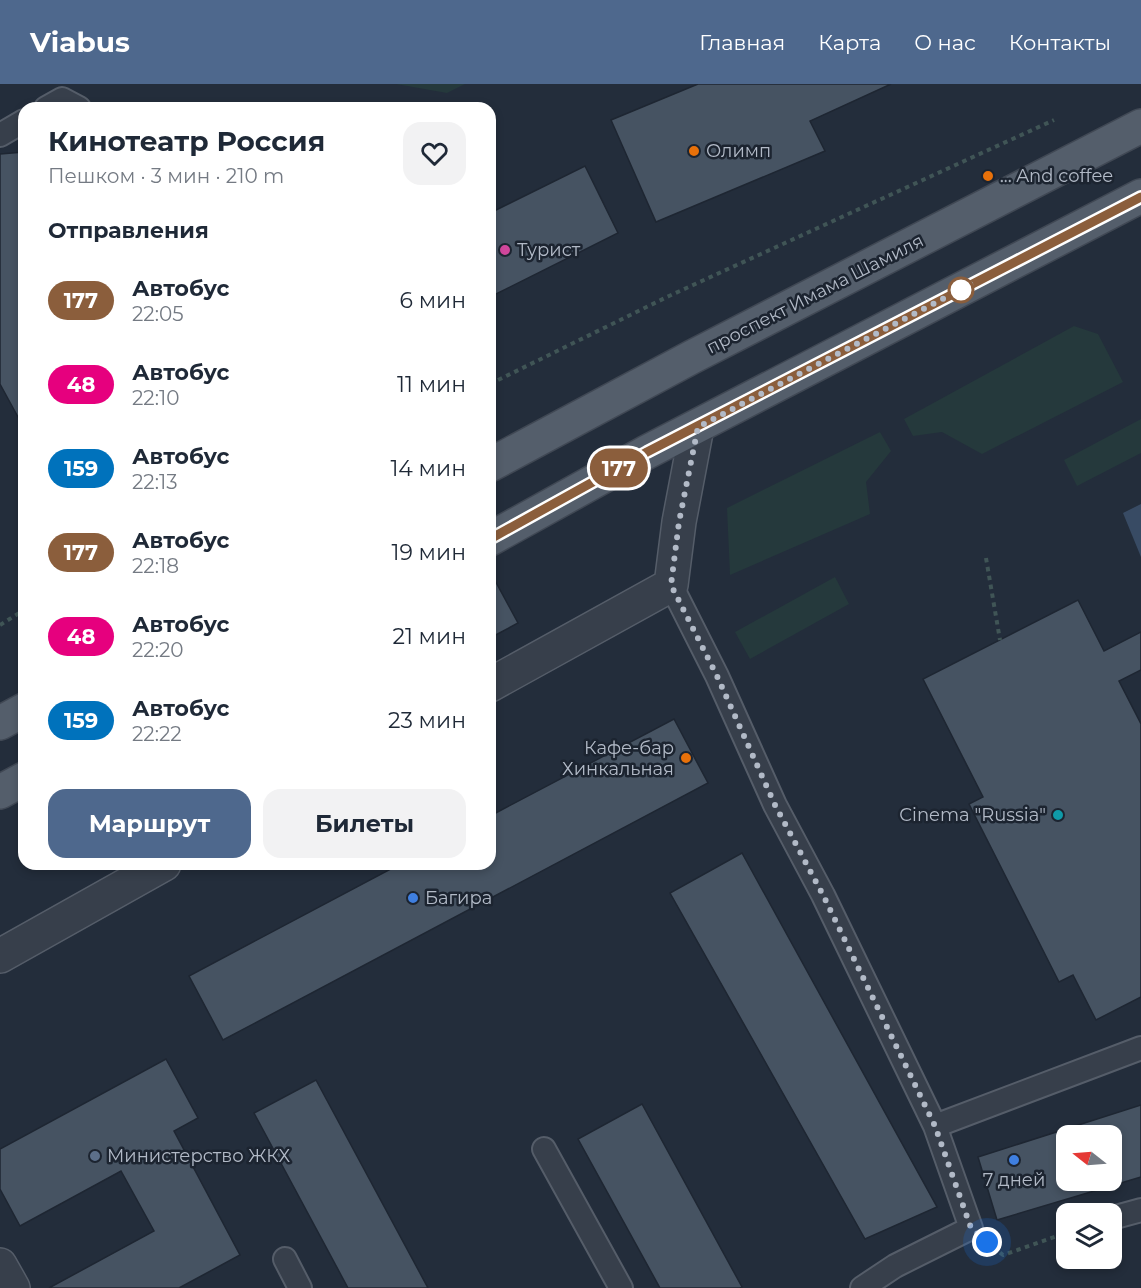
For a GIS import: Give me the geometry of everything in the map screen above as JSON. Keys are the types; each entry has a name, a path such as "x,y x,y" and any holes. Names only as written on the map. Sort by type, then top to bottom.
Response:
{"main road":[{"name":"проспект Имама Шамиля","path":"496,462 692,357 1141,126"},
{"path":"496,536 698,427 1141,196"},
{"path":"0,723 18,713"},
{"path":"0,792 18,782"}],"street":[{"path":"496,682 671,585 679,522 698,427"},
{"path":"0,956 153,870"},
{"path":"0,1265 13,1288"}],"lane":[{"path":"0,135 18,124"},
{"path":"671,585 717,676 775,805 823,895 935,1126 971,1228 895,1266 862,1288"},
{"path":"935,1126 1141,1048"},
{"path":"543,1149 621,1288"},
{"path":"1122,1215 1141,1210"},
{"path":"285,1259 300,1288"}],"path":[{"path":"496,381 669,296 1054,120"},
{"path":"986,558 1000,640"},
{"path":"0,625 18,614"},
{"path":"971,1228 1003,1255 1056,1236"}],"green space":[{"path":"396,84 465,84 447,93"},
{"path":"1074,326 1098,334 1123,382 982,454 942,432 913,436 904,419"},
{"path":"1141,419 1141,453 1077,486 1064,460"},
{"path":"880,432 891,451 866,482 870,514 730,575 727,508"},
{"path":"835,577 849,604 750,659 735,632"}],"water":[{"path":"1141,504 1141,557 1123,513"}],"building":[{"path":"698,84 891,84 810,121 825,151 656,222 611,120"},
{"path":"18,152 18,417 0,384 0,154"},
{"path":"585,166 618,233 496,294 496,210"},
{"path":"496,582 518,623 496,635"},
{"name":"Cinema \"Russia\"","path":"1078,600 1104,651 1141,632 1141,670 1119,681 1141,724 1141,997 1096,1020 1073,975 1059,982 969,804 983,797 923,679"},
{"path":"674,719 708,783 223,1040 189,976 389,870 496,870 496,813"},
{"path":"742,853 937,1207 865,1239 670,893"},
{"path":"166,1059 198,1118 174,1131 240,1255 179,1288 49,1288 154,1231 121,1171 20,1226 0,1189 0,1149"},
{"path":"316,1080 428,1288 348,1288 254,1113"},
{"path":"642,1104 742,1287 660,1288 578,1139"},
{"path":"1141,1105 1141,1177 1122,1183 1122,1125 1078,1125"},
{"path":"1056,1132 1056,1191 1094,1191 997,1220 978,1157"}],"bus line":[{"name":"177","path":"496,536 647,452 1141,197"}],"place":[{"name":"Олимп","path":"694,151"},
{"name":"... And coffee","path":"988,176"},
{"name":"Турист","path":"505,250"},
{"name":"Кафе-бар Хинкальная","path":"686,758"},
{"name":"Cinema \"Russia\"","path":"1058,815"},
{"name":"Багира","path":"413,898"},
{"name":"Министерство ЖКХ","path":"95,1156"},
{"name":"7 дней","path":"1014,1160"}],"route":[{"path":"961,290 971,284 698,427 679,522 671,585 717,676 775,805 823,895 935,1126 971,1228 987,1242"}]}
